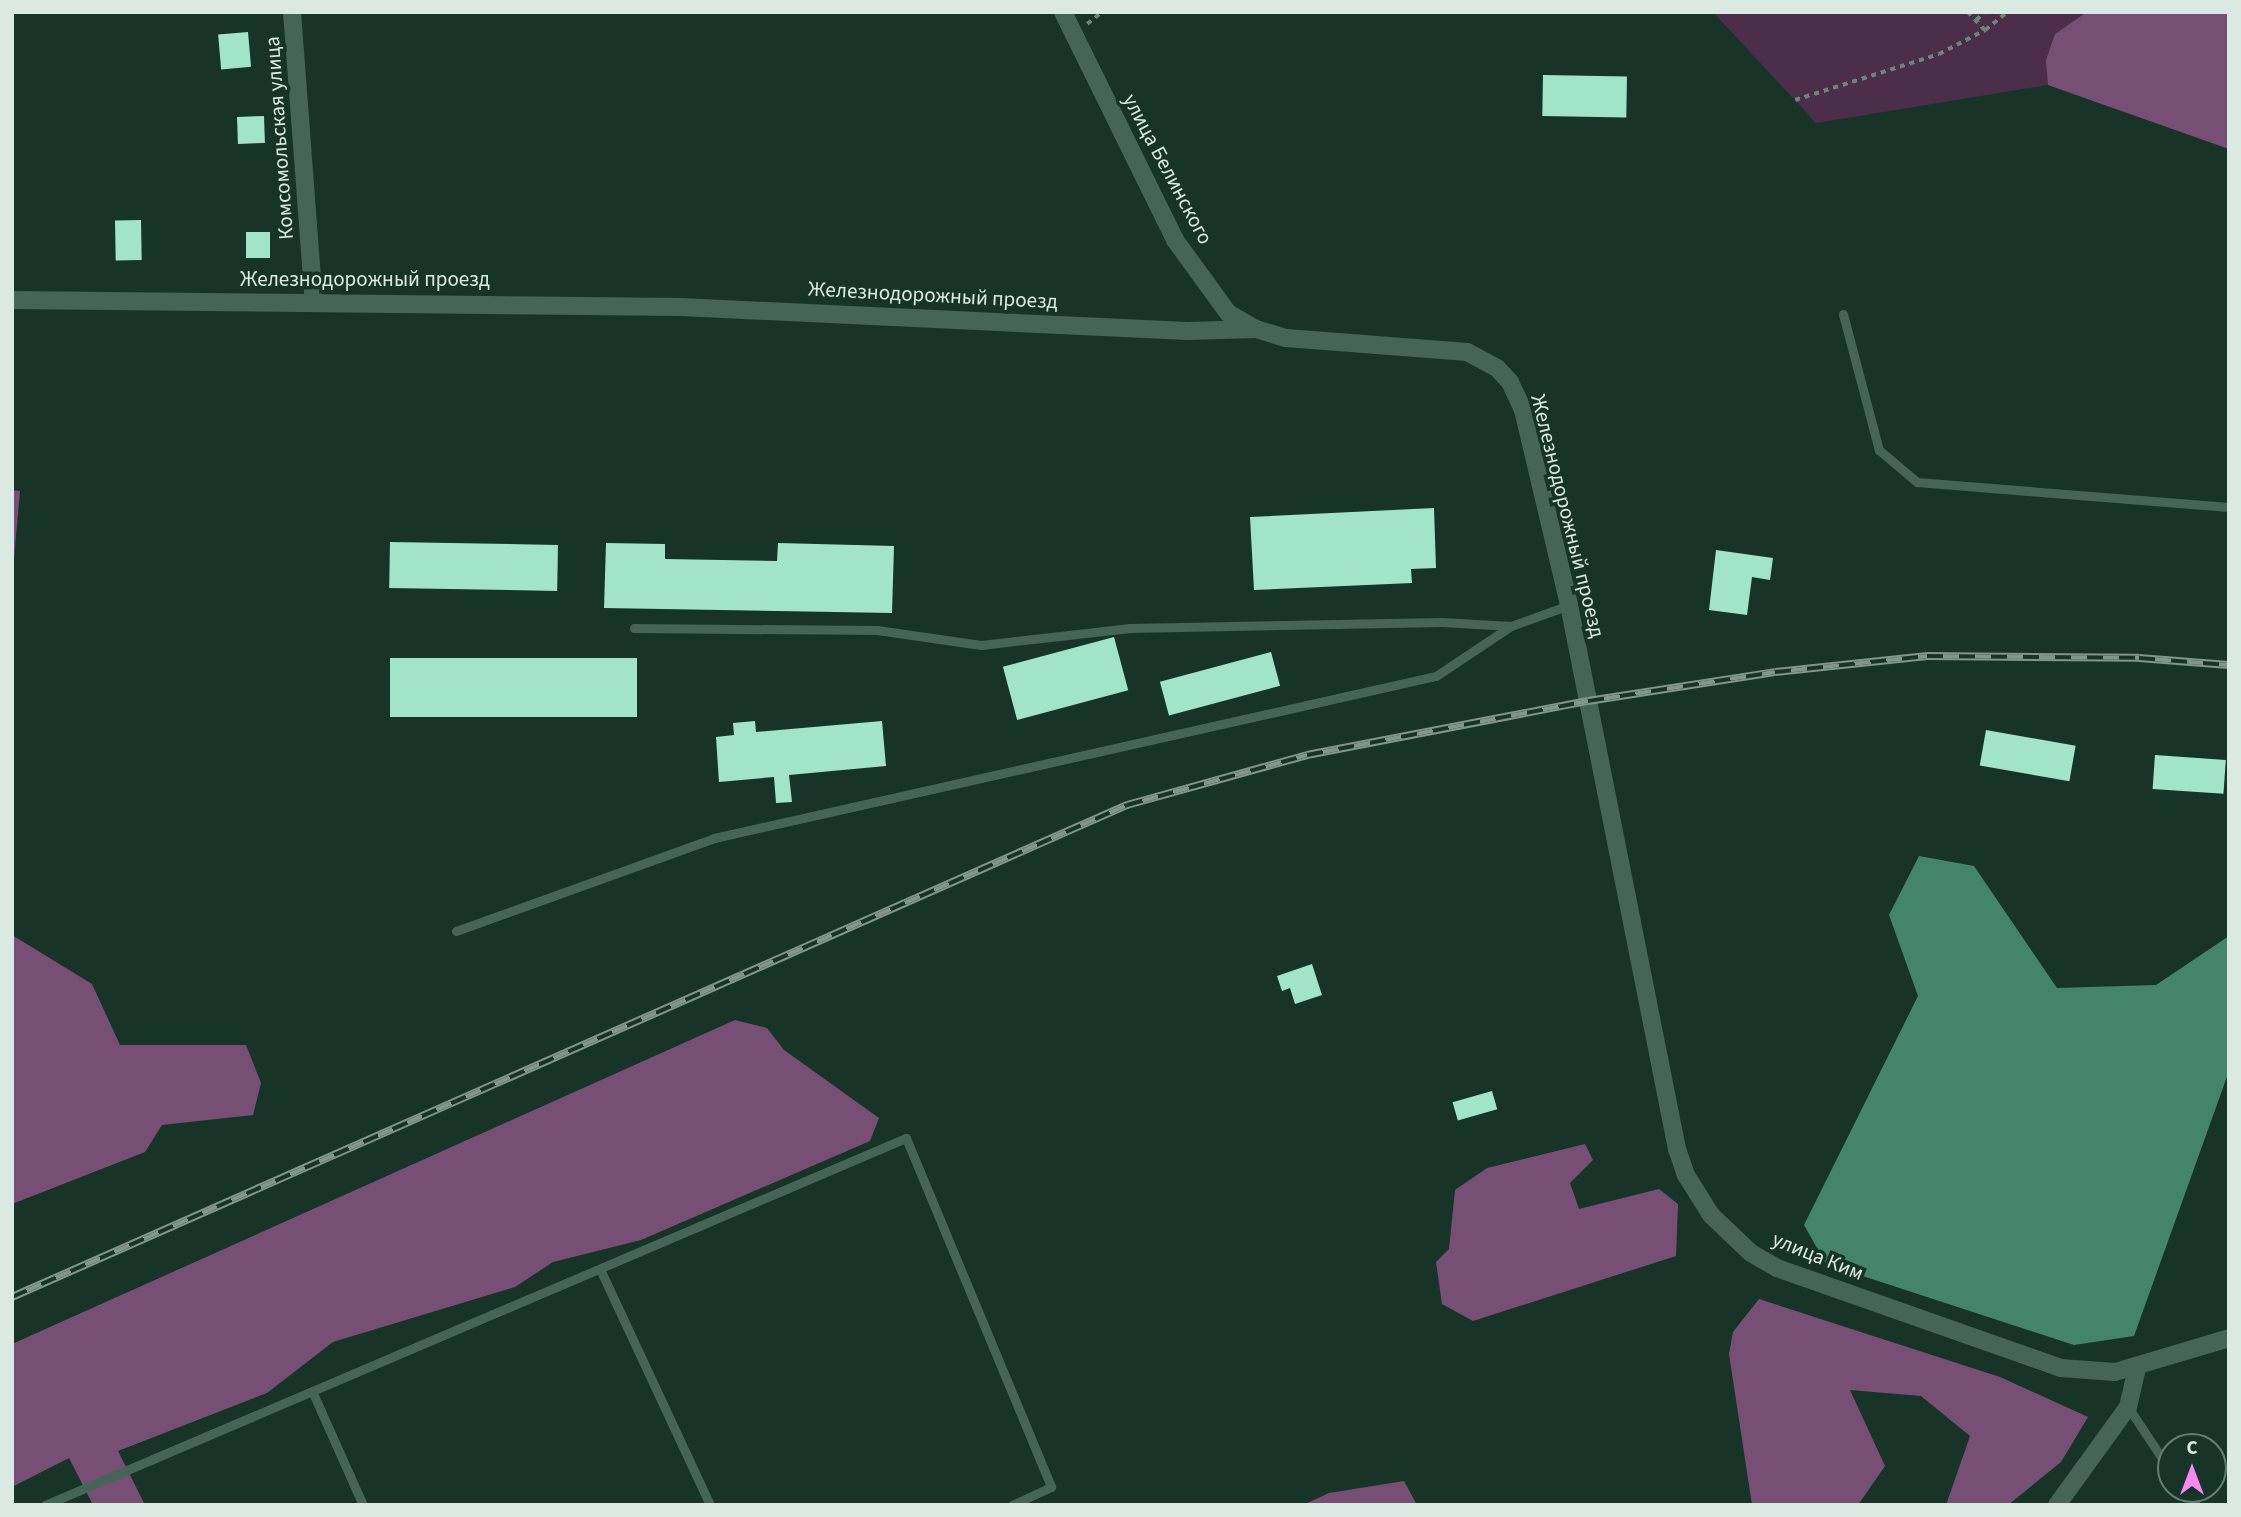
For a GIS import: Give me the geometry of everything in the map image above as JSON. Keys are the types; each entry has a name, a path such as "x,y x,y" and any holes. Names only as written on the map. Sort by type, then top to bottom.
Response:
{"street":[{"name":"Комсомольская улица","path":"292,12 314,303"},
{"name":"улица Белинского","path":"1063,12 1175,240 1228,313 1256,329"},
{"name":"Железнодорожный проезд","path":"12,300 681,306 1187,331 1256,329 1286,338 1444,348 1467,352 1497,368 1510,382 1523,410 1569,605 1588,701"},
{"name":"улица Ким","path":"1588,701 1677,1149 1686,1175 1711,1215 1751,1253 1777,1268 2061,1368 2115,1372 2137,1368 2229,1338"},
{"path":"2057,1505 2127,1407 2137,1368"}],"lane":[{"path":"1843,314 1880,450 1917,482 2229,507"},
{"path":"456,931 714,838 1436,676 1511,626 1569,605"},
{"path":"634,628 877,630 981,645 1130,628 1442,622 1511,626"},
{"path":"46,1505 906,1138 1051,1487 1012,1505"},
{"path":"600,1269 710,1505"},
{"path":"312,1391 363,1505"},
{"path":"2127,1407 2157,1451"}],"path":[{"path":"1968,12 1985,30"},
{"path":"1976,20 1985,12"},
{"path":"1795,100 1939,54 1985,30 2007,12"}],"shaded area":[{"path":"1713,12 2229,12 2229,149 2048,85 1816,123"},
{"path":"2087,12 2229,12 2229,149 2048,85 2046,60 2055,34"},
{"path":"12,490 20,491 12,581"},
{"path":"1919,856 1974,866 2057,988 2156,985 2229,936 2229,1071 2134,1336 2074,1345 1826,1264 1804,1225 1918,996 1889,915"},
{"path":"12,935 92,984 120,1045 246,1045 261,1083 253,1115 162,1125 145,1152 12,1204"},
{"path":"735,1020 767,1028 784,1050 879,1118 870,1141 641,1240 553,1262 515,1287 333,1342 267,1393 118,1451 145,1505 93,1505 69,1458 12,1487 12,1344"},
{"path":"1585,1144 1593,1160 1570,1183 1579,1209 1659,1189 1678,1204 1676,1256 1473,1321 1442,1304 1436,1262 1449,1249 1455,1190 1487,1168"},
{"path":"1759,1299 2000,1377 2088,1417 2061,1462 2008,1505 1946,1505 1970,1436 1921,1396 1850,1390 1885,1466 1858,1505 1752,1505 1729,1354 1733,1332"},
{"path":"1404,1481 1417,1505 1303,1505 1329,1493"}],"building":[{"path":"248,32 251,67 221,69 218,35"},
{"path":"1543,75 1627,76 1626,117 1542,116"},
{"path":"264,116 265,143 238,144 237,117"},
{"path":"115,220 141,220 142,260 116,260"},
{"path":"246,232 270,232 270,258 246,258"},
{"path":"1434,508 1436,568 1411,569 1412,583 1254,590 1250,517"},
{"path":"390,542 558,545 557,591 389,588"},
{"path":"606,543 665,544 665,559 777,561 778,543 894,546 892,613 604,608"},
{"path":"1716,550 1773,558 1770,580 1752,577 1747,615 1709,610"},
{"path":"1114,637 1128,690 1017,720 1003,667"},
{"path":"1271,652 1280,686 1169,716 1160,682"},
{"path":"390,658 637,658 637,717 390,717"},
{"path":"755,721 756,732 882,721 886,766 789,775 792,802 776,803 774,777 719,782 716,737 734,735 733,723"},
{"path":"1986,730 2076,746 2069,781 1980,765"},
{"path":"2155,755 2226,760 2223,794 2153,789"},
{"path":"1312,964 1322,995 1295,1004 1290,988 1282,991 1277,976"},
{"path":"1492,1091 1497,1109 1458,1121 1453,1102"}],"railway":[{"path":"12,1297 1127,805 1307,755 1588,701 1775,672 1927,656 2139,658 2229,665"}]}
